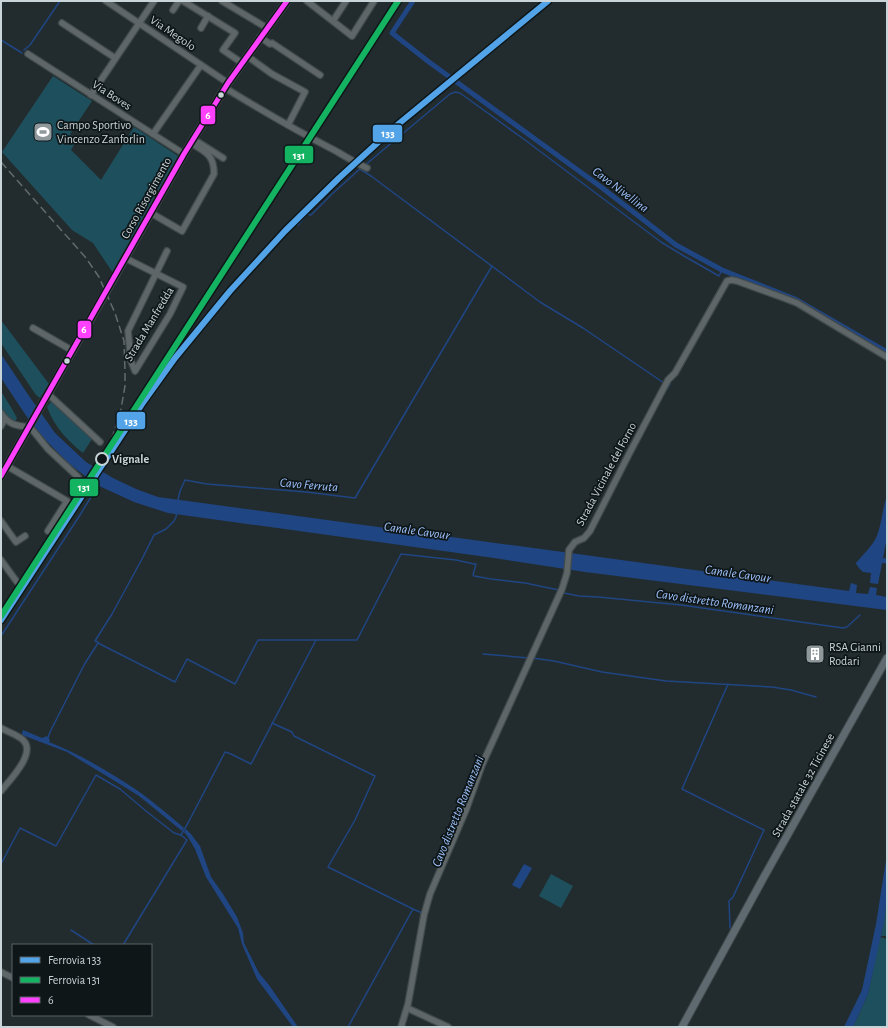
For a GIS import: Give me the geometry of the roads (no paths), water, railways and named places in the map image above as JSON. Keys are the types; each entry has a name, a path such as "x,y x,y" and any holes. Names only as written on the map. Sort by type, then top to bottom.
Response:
{"main road":[{"name":"Corso Risorgimento","path":"1,476 184,154 242,63 287,1"},
{"name":"Strada statale 32 Ticinese","path":"682,1027 887,658"}],"street":[{"path":"91,95 154,1"},
{"path":"173,10 179,1"},
{"path":"183,1 234,33 223,50 242,63"},
{"path":"222,1 267,28"},
{"path":"307,1 352,36 374,1"},
{"path":"333,21 346,1"},
{"name":"Via Megolo","path":"108,2 201,65 227,86 288,125 364,167"},
{"path":"201,28 208,16"},
{"path":"62,22 116,58"},
{"path":"260,37 270,44 272,43 320,75"},
{"name":"Via Boves","path":"28,54 184,154"},
{"path":"247,56 272,74 305,92 288,125"},
{"path":"153,134 201,65"},
{"path":"192,141 224,158"},
{"path":"151,213 182,231 186,224 214,174 210,156 192,141"},
{"name":"Strada Manfredda","path":"126,258 156,274 183,287 170,314 135,371 131,361 128,331 156,274 167,251"},
{"name":"Strada Vicinale del Forno","path":"401,1027 407,1008 430,894 466,810 482,765 561,591 567,573 570,550 576,542 584,538 590,531 628,454 666,383 675,373 727,282 730,280 737,281 797,304 887,357"},
{"path":"33,328 73,351"},
{"path":"48,394 100,442"},
{"path":"1,413 5,419 15,426 30,426 48,449 78,477"},
{"path":"1,426 5,419"},
{"path":"7,466 67,500 48,531"},
{"path":"1,520 16,542 25,536"},
{"path":"1,560 17,582"},
{"path":"1,728 24,740 28,751 26,758 1,791"},
{"path":"1,972 12,978"},
{"path":"407,1008 446,1027"},
{"path":"91,1016 114,1027"}],"water":[{"path":"1,354 55,433 86,462 113,478 158,497 849,591 851,583 857,585 856,593 868,594 870,587 877,588 876,595 887,597 887,610 585,572 168,513 134,502 97,485 68,463 35,429 1,378"},
{"path":"887,496 887,537 878,584 870,583 871,573 863,572 856,563 876,538 880,528"},
{"path":"23,730 42,738 47,736 50,740 49,742 73,752 108,772 141,793 184,828 182,831 139,796 67,752 22,735"},
{"path":"186,829 200,846 211,877 237,917 243,933 244,943 259,973 298,1027 293,1027 257,979 242,944 238,928 206,877 195,849 184,832"},
{"path":"887,854 887,897 884,922 868,994 853,1027 844,1027 862,990 876,924"},
{"path":"524,864 532,868 520,889 512,885"}],"waterway":[{"path":"24,50 30,45 60,1"},
{"name":"Cavo Nivellina","path":"413,1 392,33 429,62 601,187 676,245 722,270 795,299 887,352"},
{"path":"1,40 22,53"},
{"path":"364,166 450,94 455,92 460,93 661,242 719,276 722,270"},
{"path":"298,225 307,214 311,215 361,168"},
{"path":"360,169 540,302 583,328 664,383"},
{"name":"Cavo Ferruta","path":"178,500 185,480 207,484 306,492 355,498 492,266"},
{"path":"663,395 670,384 668,384"},
{"path":"1,636 99,484"},
{"name":"Cavo Ferruta","path":"98,642 95,641 112,614 154,535 166,529 174,521 177,512"},
{"name":"Cavo distretto Romanzani","path":"98,643 175,682 187,659 235,684 258,640 357,640 401,554 456,560 476,564 474,576 525,583 559,590"},
{"path":"878,560 887,561"},
{"name":"Cavo distretto Romanzani","path":"564,593 579,596 681,605 843,628 847,627 860,615"},
{"name":"Cavo distretto Romanzani","path":"1,864 20,828 56,846 96,775 120,789 174,833 181,835 225,752 251,764 316,640"},
{"name":"Cavo distretto Romanzani","path":"48,738 84,665 98,643"},
{"name":"Cavo distretto Romanzani","path":"483,654 529,658"},
{"name":"Cavo distretto Romanzani","path":"532,658 554,661 602,672 666,681 772,687 791,690 816,697"},
{"name":"Cavo distretto Romanzani","path":"728,684 682,789 764,830 733,897 729,901 730,928"},
{"name":"Cavo distretto Romanzani","path":"272,723 292,732 294,736 375,776 355,820 328,867 413,909 348,1027"},
{"name":"Cavo distretto Romanzani","path":"124,944 187,840 181,835"},
{"name":"Cavo distretto Romanzani","path":"432,898 435,888"},
{"name":"Cavo distretto Romanzani","path":"413,909 422,913"},
{"path":"71,930 92,944"},
{"name":"Cavo distretto Romanzani","path":"1,975 12,980"}],"railway":[{"path":"1,162 86,258 99,277 115,313 124,341 125,386 121,409 113,435 98,466"}],"rail line":[{"name":"131","path":"1,616 398,1"},
{"name":"133","path":"1,620 142,404 175,358 230,291 285,231 339,178 396,126 548,1"}],"place":[{"name":"Campo Sportivo Vincenzo Zanforlin","path":"43,132"},
{"name":"Vignale","path":"102,459"},
{"name":"RSA Gianni Rodari","path":"815,654"}],"water label":[{"name":"Canale Cavour","path":"417,530"},
{"name":"Canale Cavour","path":"738,573"}]}
